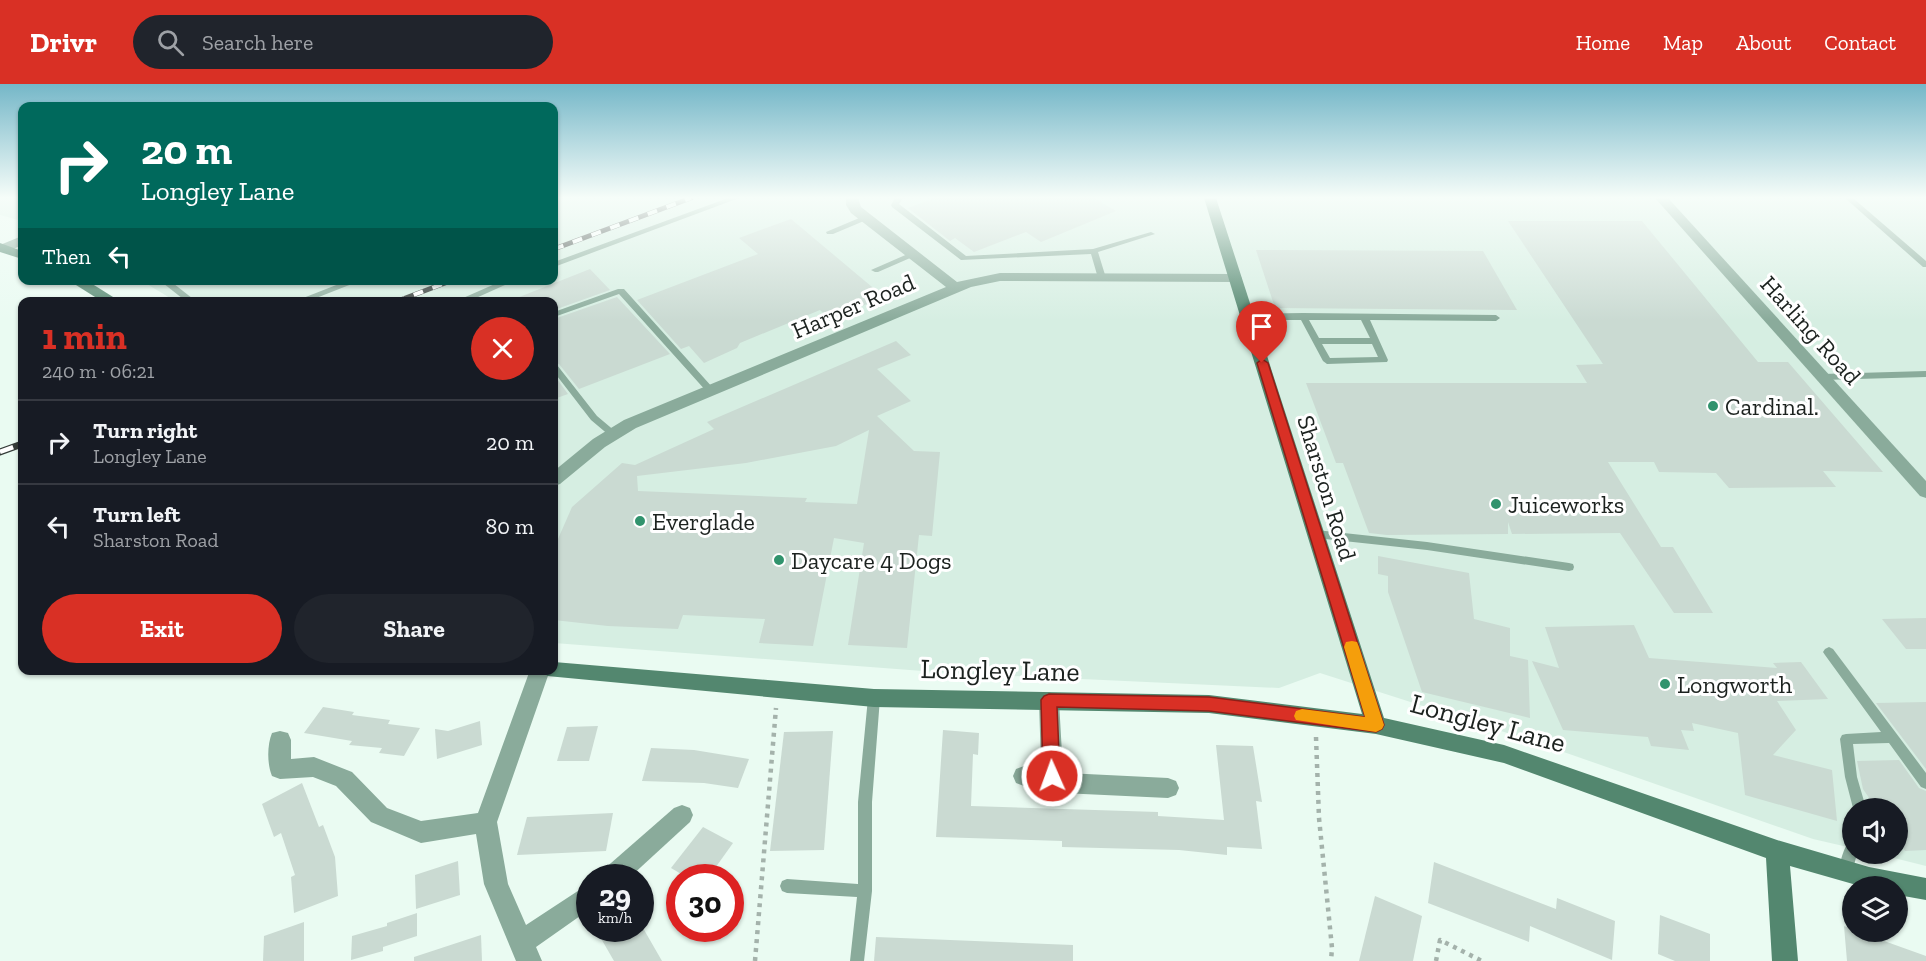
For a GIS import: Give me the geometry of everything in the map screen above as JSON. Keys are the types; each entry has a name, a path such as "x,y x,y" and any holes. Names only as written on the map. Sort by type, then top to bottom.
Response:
{"main road":[{"name":"Sharston Road","path":"1223,239 1376,725"},
{"path":"1,248 18,254"},
{"path":"84,285 105,297"},
{"name":"Longley Lane","path":"558,669 874,698 1209,704 1376,725 1504,754 1777,851 1846,871 1926,889"},
{"path":"1777,851 1785,961"}],"street":[{"path":"894,239 956,288"},
{"name":"Harling Road","path":"1698,239 1926,492"},
{"path":"1,248 18,242"},
{"name":"Harper Road","path":"558,477 613,434 630,424 978,280 1000,277 1235,278"},
{"path":"538,675 486,822 496,884 525,952 576,906"},
{"path":"1049,700 1052,776"},
{"path":"280,740 280,769 314,767 344,779 378,815 422,832 486,822"},
{"path":"1024,776 1052,776 1062,783 1168,788"},
{"path":"627,864 682,815"}],"lane":[{"path":"558,264 624,239"},
{"path":"939,239 964,258 1094,251 1134,239"},
{"path":"1896,239 1926,265"},
{"path":"1094,251 1102,278"},
{"path":"875,270 914,255"},
{"path":"170,285 185,297"},
{"path":"311,297 344,285"},
{"path":"470,297 500,285"},
{"path":"558,314 621,291 710,390"},
{"path":"1303,316 1327,361 1384,360 1364,317"},
{"path":"1248,317 1496,318"},
{"path":"1316,341 1375,340"},
{"path":"558,372 594,418 613,434"},
{"path":"1823,377 1926,374"},
{"path":"1316,534 1427,546 1569,567"},
{"path":"1828,652 1926,783"},
{"path":"857,961 865,891 865,802 874,698"},
{"path":"1856,798 1846,739 1893,737"},
{"path":"1846,871 1848,864"},
{"path":"787,886 865,891"}],"path":[{"path":"755,961 778,690"},
{"path":"1315,717 1319,818 1332,948 1331,961"},
{"path":"1436,961 1440,940 1482,961"}],"shaded area":[{"path":"558,239 1926,239 1926,866 1908,862 1908,798 1842,798 1842,846 1813,839 1535,742 1320,673 1279,688 949,673 558,643 558,297 168,297 149,285 558,285"}],"building":[{"path":"740,239 815,239 884,297 830,319 820,310 740,343 737,348 704,363 689,346 681,349 637,300 758,254"},
{"path":"956,239 1008,239 974,252"},
{"path":"1520,239 1657,239 1758,362 1788,362 1883,472 1823,471 1836,487 1729,488 1716,473 1659,472 1654,462 1608,462 1661,547 1673,547 1713,613 1674,613 1620,533 1512,534 1508,522 1508,534 1387,535 1369,533 1343,463 1336,463 1306,383 1587,383 1576,365 1603,364"},
{"path":"1256,250 1483,251 1517,310 1275,308"},
{"path":"590,269 610,290 558,309 558,297 520,297 550,285 558,285 558,282"},
{"path":"617,297 670,354 579,389 558,364 558,318"},
{"path":"896,341 911,355 877,369 911,401 877,416 914,451 940,452 932,536 919,535 907,648 848,645 864,543 834,538 813,646 759,643 765,619 683,615 678,629 608,626 558,620 558,539 572,507 622,463 635,465 714,429 707,422","holes":["869,430 857,504 805,502 807,498 638,491 637,476 746,463 836,446"]},
{"path":"558,380 568,394 558,398"},
{"path":"1378,556 1469,573 1474,619 1510,628 1510,656 1528,660 1530,718 1422,692 1388,592 1388,576 1378,574"},
{"path":"1926,618 1926,649 1906,649 1882,619"},
{"name":"Longworth","path":"1634,625 1649,658 1777,668 1773,663 1801,662 1828,699 1777,701 1796,730 1773,755 1832,770 1837,821 1745,795 1738,733 1692,723 1694,731 1681,730 1689,750 1651,746 1648,737 1563,730 1532,661 1559,668 1545,627"},
{"path":"1926,702 1926,769 1876,703"},
{"path":"323,707 354,712 352,715 390,720 388,724 420,728 404,756 379,753 382,748 349,745 352,741 304,733"},
{"path":"480,721 482,745 437,759 435,729 448,731"},
{"path":"598,726 589,761 557,761 567,727"},
{"path":"943,730 979,733 978,755 973,754 971,806 1158,812 1158,816 1224,820 1216,745 1253,746 1262,802 1256,801 1262,849 1227,847 1227,855 1179,850 1062,847 1062,841 936,837"},
{"path":"833,731 824,850 770,851 784,732"},
{"path":"651,748 694,750 749,759 738,788 704,783 642,781"},
{"path":"1899,760 1919,788 1926,791 1926,850 1908,851 1908,798 1869,798 1863,789 1857,761"},
{"path":"302,783 319,827 323,825 335,857 338,896 294,913 291,877 295,875 281,833 274,837 262,804"},
{"path":"613,813 606,851 517,855 527,817"},
{"path":"703,827 733,843 718,864 674,864"},
{"path":"458,861 460,895 416,909 415,875"},
{"path":"1434,862 1556,909 1557,898 1615,921 1612,960 1530,926 1529,942 1428,903"},
{"path":"1375,896 1422,916 1413,961 1359,961"},
{"path":"417,913 417,936 383,947 383,951 351,960 352,936 387,926 387,923"},
{"path":"1660,915 1710,934 1710,961 1675,961 1658,954"},
{"path":"304,922 304,961 263,961 264,936"},
{"path":"481,935 482,961 414,961 414,957"},
{"path":"876,937 1073,945 1073,961 874,961"},
{"path":"603,942 651,942 662,961 614,961"},
{"path":"1845,942 1887,942 1926,956 1926,961 1847,961"}],"railway":[{"path":"558,248 581,239"},
{"path":"408,297 440,285"},
{"path":"0,452 18,445"}],"slow traffic":[{"path":"1302,716 1376,725 1352,647"}],"place":[{"name":"Cardinal.","path":"1713,406"},
{"name":"Juiceworks","path":"1496,504"},
{"name":"Everglade","path":"640,521"},
{"name":"Daycare 4 Dogs","path":"779,560"},
{"name":"Longworth","path":"1665,684"}],"route":[{"path":"1052,776 1049,700 1209,704 1376,725 1262,363"}]}
